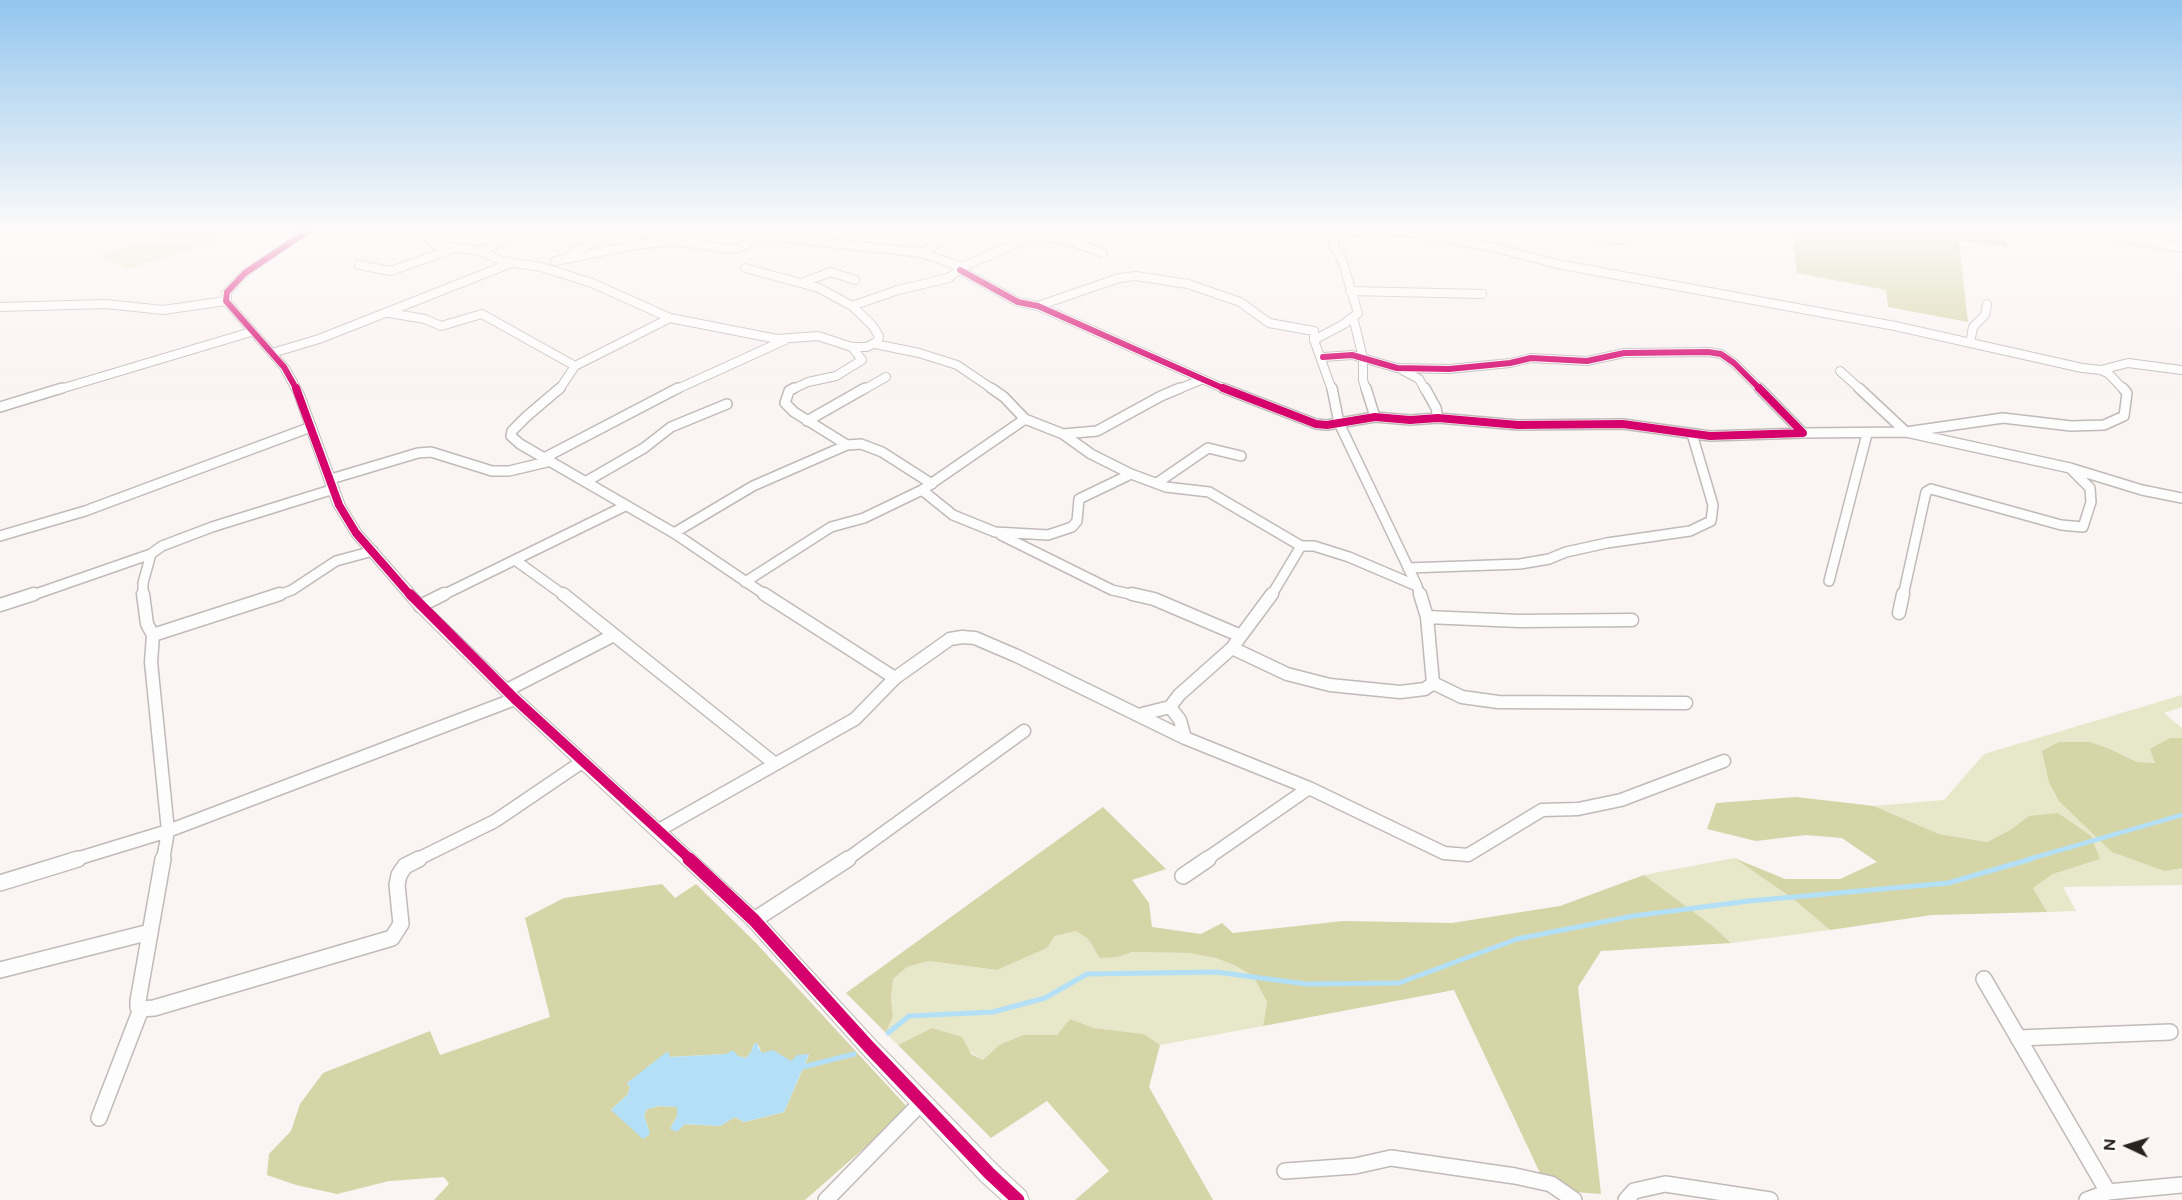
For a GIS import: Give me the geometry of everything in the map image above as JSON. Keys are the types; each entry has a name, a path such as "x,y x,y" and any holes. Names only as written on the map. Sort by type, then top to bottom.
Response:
{"street":[{"path":"234,285 227,292 226,301 284,367 299,394 345,515 356,533 420,606 582,762 659,830 754,920 921,1103 1018,1200"},
{"path":"272,353 319,339 455,285"},
{"path":"596,285 670,318 714,328 786,340 818,336 852,347 875,344 919,353 957,365 1004,397 1025,419 1063,434 1090,454 1131,474 1166,487 1209,492 1302,546 1314,546 1349,557 1417,586"},
{"path":"808,285 819,288 852,306 879,336 875,344"},
{"path":"852,306 861,301 919,285"},
{"path":"989,285 1018,302 1038,306 1201,380 1307,422 1328,425 1375,417 1410,420 1438,417 1518,425 1623,424 1710,436 1906,432 2003,418 2071,426 2104,425 2124,416 2127,393 2109,374 2101,370"},
{"path":"1038,306 1096,285"},
{"path":"1191,285 1240,302 1269,323 1305,328 1314,332 1314,340 1323,357 1339,423 1417,586 1427,617 1433,682"},
{"path":"1314,340 1358,313 1348,285"},
{"path":"1671,285 1895,326 2082,368 2101,370 2128,363 2182,370"},
{"path":"1350,291 1482,294"},
{"path":"0,307 106,304 164,310 226,301"},
{"path":"1970,343 1973,327 1985,315 1987,304"},
{"path":"388,312 425,319 441,326 482,314 575,366"},
{"path":"1353,317 1363,358 1363,380 1375,417"},
{"path":"670,318 575,366 557,393 527,416 512,431 511,436 625,506 674,533 745,582 895,678"},
{"path":"0,407 251,332"},
{"path":"0,604 47,592 152,554 179,539 424,453 439,454 492,471 508,471 548,459 684,385 786,340"},
{"path":"847,445 807,421 785,403 789,391 808,382 836,376 862,360 852,347"},
{"path":"1397,368 1449,369 1510,363 1532,358 1587,361 1624,353 1708,352 1721,354 1734,363 1803,433"},
{"path":"1323,357 1352,355 1397,368 1419,379 1436,408 1438,417"},
{"path":"1840,371 1906,432 2070,468 2142,490 2182,498"},
{"path":"807,421 886,377"},
{"path":"1063,434 1097,431 1161,396 1201,380"},
{"path":"587,481 644,448 671,427 727,404"},
{"path":"745,582 831,528 864,518 922,490 1025,419"},
{"path":"0,536 85,511 311,427"},
{"path":"1408,568 1520,564 1549,559 1566,552 1607,543 1690,531 1711,521 1713,505 1692,434"},
{"path":"1828,581 1867,434"},
{"path":"674,533 753,486 847,445 861,444 882,452 932,484"},
{"path":"1157,483 1208,448 1241,456"},
{"path":"1899,613 1926,492 1931,489 2061,525 2083,527 2091,502 2090,488 2070,468"},
{"path":"995,532 1048,534 1062,532 1072,527 1077,521 1078,499 1131,474"},
{"path":"922,490 953,515 995,532 1112,590 1154,599 1241,636"},
{"path":"420,606 625,506"},
{"path":"1138,715 1170,707 1179,695 1232,648 1266,604 1302,546"},
{"path":"153,635 221,615 292,590 336,561 373,551"},
{"path":"141,1010 138,1002 168,831 151,662 153,635 145,614 143,583 152,554"},
{"path":"515,560 579,606 774,763"},
{"path":"1427,617 1519,621 1632,620"},
{"path":"0,883 168,831 511,694 614,635"},
{"path":"659,830 855,719 895,678 950,639 975,638 1185,738 1309,788 1444,853 1468,855 1542,810 1578,809 1621,800 1724,761"},
{"path":"1232,648 1287,674 1330,685 1400,692 1425,689 1433,682"},
{"path":"1433,682 1462,697 1498,702 1686,702"},
{"path":"1170,707 1180,720 1185,738"},
{"path":"754,920 826,875 1024,731"},
{"path":"141,1010 370,947 392,938 401,924 397,885 399,874 405,866 495,821 582,762"},
{"path":"1183,876 1309,788"},
{"path":"0,970 150,932"},
{"path":"1984,979 2108,1192"},
{"path":"99,1118 141,1010"},
{"path":"2018,1038 2170,1032"},
{"path":"826,1200 921,1103"},
{"path":"1285,1171 1355,1166 1391,1158 1515,1176 1551,1185 1574,1200"},
{"path":"1626,1200 1634,1191 1665,1184 1770,1200"},
{"path":"2087,1200 2108,1192 2182,1185"}],"green space":[{"path":"1860,285 1964,285 1968,322 1888,307 1886,290"},
{"path":"2182,695 2182,707 2164,713 2182,728 2182,738 2170,738 2155,763 2137,762 2112,750 2165,871 2182,868 2182,885 2063,887 2076,911 2047,912 2033,888 2053,874 2100,859 2029,816 2010,830 1987,842 1939,834 1874,806 1944,800 1984,754"},
{"path":"2170,738 2182,738 2182,868 2165,871 2112,852 2059,801 2049,782 2042,751 2059,742 2090,742 2137,762 2155,763 2150,749"},
{"path":"1796,797 1874,806 1939,834 1987,842 2010,830 2029,816 2058,813 2091,836 2100,859 2053,874 2033,888 2047,912 1932,915 1830,930 1792,898 1734,858 1785,879 1840,879 1877,862 1842,838 1806,835 1756,841 1707,829 1716,803"},
{"path":"1103,807 1166,869 1132,880 1149,903 1152,927 1201,934 1222,923 1233,933 1343,921 1452,923 1560,906 1644,875 1714,927 1731,943 1601,951 1578,987 1601,1194 1548,1190 1454,990 1263,1026 1267,1002 1253,976 1236,966 1216,958 1188,953 1132,952 1118,957 1100,958 1088,939 1076,931 1055,936 1047,948 997,970 929,961 907,967 893,979 891,998 893,1016 886,1033 846,993"},
{"path":"1734,858 1792,898 1830,930 1731,943 1714,927 1644,875"},
{"path":"662,884 675,898 696,884 756,943 909,1109 805,1200 434,1200 449,1184 444,1177 389,1181 337,1194 296,1185 267,1175 269,1154 291,1131 300,1104 323,1073 430,1031 440,1055 550,1017 525,918 564,898","holes":["754,1044 758,1044 762,1054 773,1051 792,1062 797,1055 809,1055 784,1112 744,1122 735,1117 720,1126 684,1124 670,1129 677,1116 677,1107 660,1106 647,1109 644,1115 650,1134 611,1110 628,1094 630,1087 627,1083 668,1052 669,1057 726,1054 746,1058"]},
{"path":"1076,931 1088,939 1094,949 1118,957 1132,952 1188,953 1216,958 1236,966 1253,976 1267,1002 1263,1026 1160,1045 1144,1034 1094,1028 1070,1019 1057,1036 1023,1035 999,1045 983,1060 932,1028 898,1045 886,1033 893,1016 891,998 893,979 907,967 929,961 997,970 1047,948 1055,936"},
{"path":"1070,1019 1094,1028 1144,1034 1160,1045 1149,1087 1213,1200 1075,1200 1109,1171 1047,1101 991,1138 898,1045 932,1028 962,1037 971,1054 983,1060 999,1045 1023,1035 1057,1035"}],"water":[{"path":"758,1043 762,1053 773,1050 791,1061 797,1055 809,1054 784,1112 744,1122 735,1117 720,1126 685,1124 677,1132 670,1129 677,1116 677,1107 659,1106 647,1109 644,1115 650,1134 643,1139 611,1110 628,1094 630,1087 627,1083 668,1051 670,1057 726,1054 733,1050 738,1056 746,1058 754,1044"}],"waterway":[{"path":"2026,860 2182,815"},
{"path":"888,1033 909,1016 993,1012 1045,998 1087,974 1216,972 1306,984 1399,983 1517,939 1633,916 1749,901 1948,883 2031,859"},
{"path":"799,1068 854,1054"}],"cycle path":[{"path":"234,285 227,292 226,301 284,367 299,394 339,505 356,533 420,606 515,699 754,920 869,1047 989,1173 1018,1200"},
{"path":"987,285 1018,302 1038,306 1201,380 1316,424 1327,425 1375,417 1410,420 1438,418 1518,425 1623,424 1710,436 1803,433 1734,363 1721,354 1708,352 1624,353 1587,361 1531,358 1510,363 1449,369 1397,368 1352,355 1323,357"}]}
